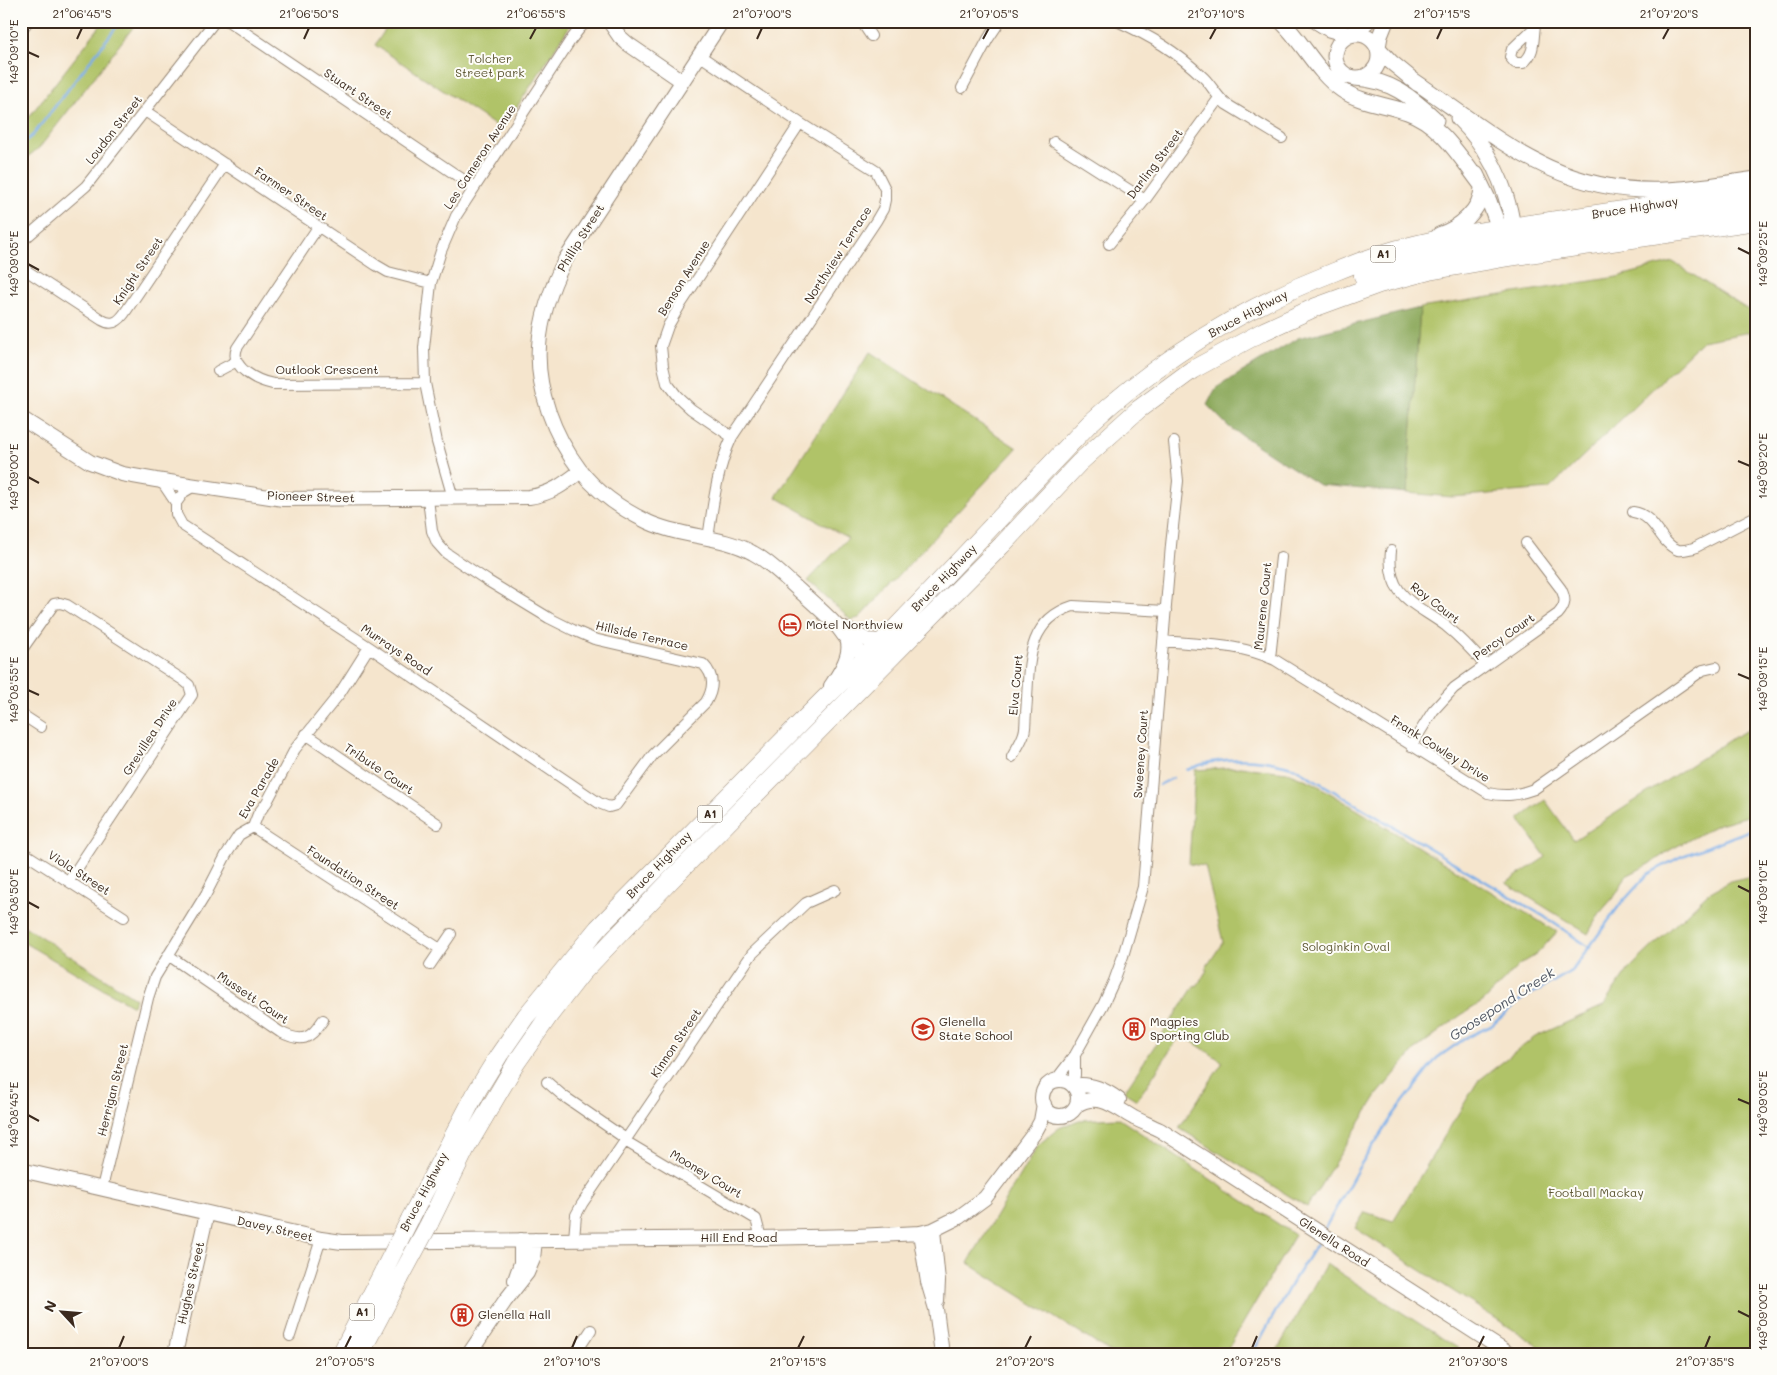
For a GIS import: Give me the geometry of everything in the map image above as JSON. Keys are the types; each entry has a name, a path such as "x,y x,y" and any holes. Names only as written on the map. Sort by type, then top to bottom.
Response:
{"highway":[{"name":"Bruce Highway","path":"341,1354 478,1089 526,1016 598,928 822,700 867,658 1076,437 1112,404 1149,374 1208,334 1269,301 1326,275 1402,248 1756,190"},
{"path":"1192,370 1243,335 1329,290 1367,275 1406,263 1500,244 1507,231 1517,240 1756,205"},
{"name":"Bruce Highway","path":"360,1354 465,1150 516,1063 582,973 670,881 1002,545 1098,444 1139,409 1192,370 1264,331 1316,306 1358,290 1429,271 1509,257 1756,221"},
{"path":"867,658 883,656 970,568 1002,545"}],"main road":[{"path":"1281,21 1298,39 1322,71 1338,87 1361,100 1408,112 1424,120 1445,139 1481,185 1482,196 1477,205 1458,226 1446,233 1402,248"},
{"path":"1287,21 1301,32 1332,64 1349,75 1387,84 1404,93 1423,108 1451,136 1463,152 1507,231"},
{"path":"1316,21 1329,29 1351,35 1366,35 1388,60 1459,119 1483,149 1502,183 1508,203 1507,231"},
{"path":"1368,21 1340,42 1335,54 1338,66 1349,75 1363,77 1373,71 1378,61 1380,36 1386,21"},
{"path":"1410,78 1516,152 1554,171 1577,179 1612,187 1665,190 1756,179"}],"street":[{"path":"21,27 26,21"},
{"name":"Loudon Street","path":"21,242 86,186 215,21"},
{"name":"Stuart Street","path":"228,21 474,187"},
{"name":"Les Cameron Avenue","path":"453,498 436,442 425,383 424,348 431,283 441,251 456,216 570,41 588,21"},
{"path":"609,21 628,44 682,81"},
{"name":"Phillip Street","path":"722,21 565,260 548,297 542,320 539,348 546,404 560,437 580,471 602,492 632,514 676,533 731,543 752,552 768,562 837,626"},
{"path":"861,21 863,27 871,36"},
{"path":"962,88 988,39 1000,21"},
{"path":"1117,21 1152,37 1173,51 1206,80 1219,98 1260,126 1282,138"},
{"name":"Northview Terrace","path":"700,55 800,123 876,171 885,189 883,209 876,221 732,437 719,470 708,539"},
{"name":"Darling Street","path":"1109,244 1145,200 1219,98"},
{"name":"Farmer Street","path":"145,110 388,272 431,283"},
{"name":"Benson Avenue","path":"732,437 691,409 676,396 667,383 661,346 668,326 679,307 800,123"},
{"path":"1054,142 1145,200"},
{"name":"Knight Street","path":"21,267 102,320 110,323 116,322 124,314 224,164"},
{"path":"218,372 237,361 235,353 238,346 318,227"},
{"name":"Outlook Crescent","path":"237,361 242,368 253,376 273,384 425,383"},
{"name":"Pioneer Street","path":"21,418 90,462 122,474 283,499 530,497 543,495 563,486 580,471"},
{"name":"Sweeney Court","path":"1055,1081 1075,1055 1114,981 1124,956 1143,887 1162,641 1178,481 1174,442"},
{"name":"Murrays Road","path":"156,480 164,485 176,503 176,514 182,524 369,646 599,803 609,807 616,805"},
{"path":"176,503 184,492 194,486"},
{"name":"Hillside Terrace","path":"428,499 432,531 436,543 446,553 549,618 594,639 698,662 710,670 713,682 711,693 706,702 653,755 616,805"},
{"path":"1633,512 1641,514 1651,522 1677,550 1694,548 1756,516"},
{"name":"Percy Court","path":"1411,746 1443,698 1485,665 1558,614 1568,603 1561,589 1526,544"},
{"name":"Roy Court","path":"1391,551 1390,572 1395,585 1404,596 1466,642 1485,665"},
{"name":"Maurene Court","path":"1270,658 1281,557"},
{"name":"Grevillea Drive","path":"21,651 54,604 60,603 67,605 184,680 189,685 192,695 69,881"},
{"name":"Elva Court","path":"1012,757 1024,733 1031,652 1041,627 1050,616 1060,610 1073,606 1166,611"},
{"path":"837,626 868,640 883,641"},
{"path":"837,626 847,639 867,658"},
{"path":"822,700 845,659 849,646 847,639"},
{"name":"Frank Cowley Drive","path":"1162,641 1245,648 1270,658 1488,793 1502,796 1521,794 1534,789 1703,670 1716,668"},
{"name":"Eva Parade","path":"148,998 155,977 206,894 226,854 239,835 253,827 258,814 267,802 295,749 340,693 369,646"},
{"path":"21,714 41,727"},
{"name":"Tribute Court","path":"306,734 438,824"},
{"name":"Foundation Street","path":"253,827 440,950"},
{"name":"Viola Street","path":"21,851 124,917"},
{"name":"Kinnon Street","path":"574,1239 576,1215 752,954 806,903 835,890"},
{"path":"430,965 451,934"},
{"name":"Mussett Court","path":"168,955 290,1037 298,1040 306,1038 324,1020"},
{"name":"Herrigan Street","path":"102,1188 148,998"},
{"name":"Sweeney Court","path":"1073,1086 1075,1055"},
{"path":"1064,1080 1073,1086 1077,1092 1077,1104 1073,1110 1062,1115 1051,1113 1042,1099 1045,1088 1055,1081 1064,1080"},
{"name":"Mooney Court","path":"547,1082 625,1140 756,1219 761,1238"},
{"name":"Glenella Road","path":"1073,1086 1082,1084 1113,1096 1139,1112 1160,1130"},
{"name":"Glenella Road","path":"1077,1104 1082,1101 1102,1100 1160,1130 1509,1354"},
{"name":"Hill End Road","path":"528,1240 856,1236 926,1231 959,1217 985,1198 1036,1132 1041,1121 1044,1104"},
{"name":"Hill End Road","path":"1036,1132 1062,1115"},
{"name":"Davey Street","path":"21,1170 321,1239 342,1242 528,1240"},
{"name":"Hughes Street","path":"175,1354 207,1213"},
{"path":"926,1231 928,1282 936,1309 942,1354"},
{"path":"290,1336 321,1239"},
{"path":"469,1354 505,1301 521,1263 528,1240"},
{"path":"576,1353 591,1330"}],"green space":[{"path":"104,21 138,21 40,147 21,162 21,127"},
{"name":"Tolcher Street park","path":"391,21 573,21 502,130 375,45"},
{"path":"1673,262 1756,315 1756,331 1702,341 1549,489 1452,497 1407,493 1420,308 1617,277"},
{"path":"1420,308 1407,493 1319,485 1229,427 1207,405 1216,388 1298,338"},
{"path":"870,352 1017,448 859,618 851,620 808,581 848,538 776,497"},
{"path":"1756,726 1756,810 1747,816 1719,824 1626,876 1617,893 1599,914 1588,934 1506,883 1546,857 1519,819 1545,800 1574,840 1734,737"},
{"name":"Sologinkin Oval","path":"1240,767 1287,772 1312,782 1557,932 1536,955 1519,965 1484,1001 1461,1015 1416,1049 1377,1095 1307,1207 1179,1128 1223,1062 1181,1034 1137,1100 1124,1092 1195,985 1197,986 1207,970 1205,969 1223,942 1205,866 1189,864 1195,770"},
{"name":"Football Mackay","path":"1756,875 1756,1354 1551,1354 1355,1228 1365,1212 1393,1221 1478,1081 1535,1037 1603,1006 1629,969 1707,894 1730,881"},
{"path":"21,924 135,998 133,1006 21,941"},
{"path":"1118,1118 1295,1235 1225,1354 1113,1354 968,1263 1038,1145 1059,1128 1079,1120"},
{"path":"1326,1264 1467,1354 1275,1354"}],"waterway":[{"path":"21,145 33,135 121,21"},
{"path":"1187,770 1213,762 1241,759 1282,764 1295,768 1545,917 1589,947"},
{"path":"1159,785 1173,778"},
{"name":"Goosepond Creek","path":"1325,1228 1359,1167 1394,1114 1437,1058 1467,1037 1491,1026 1521,1000 1572,971 1619,906 1648,874 1680,857 1756,828"},
{"name":"Goosepond Creek","path":"1252,1354 1291,1284 1318,1242"}],"place":[{"name":"Motel Northview","path":"790,625"},
{"name":"Glenella State School","path":"923,1029"},
{"name":"Magpies Sporting Club","path":"1134,1029"},
{"name":"Glenella Hall","path":"462,1315"}]}
